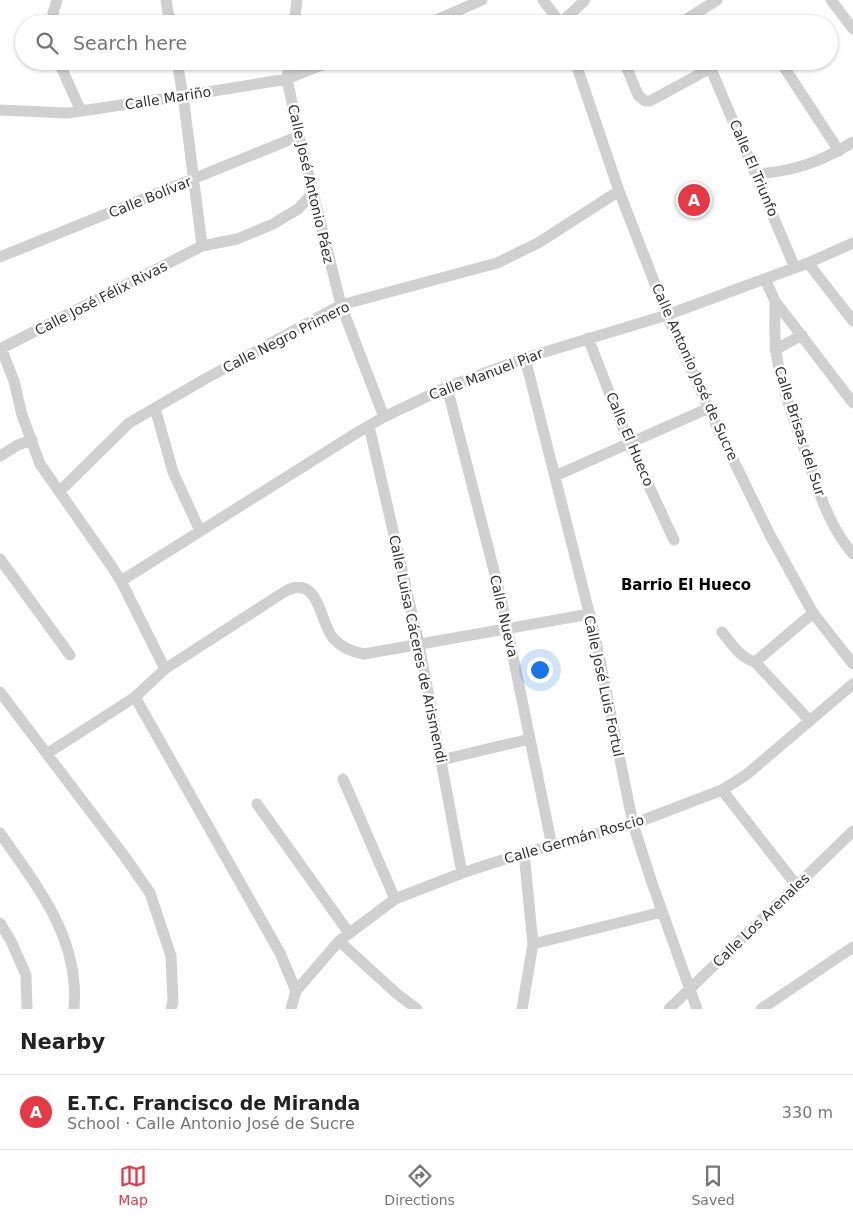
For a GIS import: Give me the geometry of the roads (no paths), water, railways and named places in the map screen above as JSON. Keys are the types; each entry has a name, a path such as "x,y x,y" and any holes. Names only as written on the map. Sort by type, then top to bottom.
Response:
{"street":[{"path":"53,15 56,0"},
{"path":"166,0 168,15"},
{"path":"295,15 297,0"},
{"path":"448,15 482,0"},
{"path":"543,0 554,15"},
{"path":"570,15 585,0"},
{"path":"693,15 717,0"},
{"path":"831,0 853,29"},
{"path":"64,70 81,111"},
{"path":"179,70 202,246"},
{"name":"Calle José Antonio Páez","path":"288,70 287,79 299,136 341,305"},
{"name":"Calle Mariño","path":"0,110 67,113 287,79 310,70"},
{"name":"Calle Antonio José de Sucre","path":"578,70 619,191 667,315 709,408 770,535 813,613 853,664"},
{"path":"628,70 638,95 645,101 709,70"},
{"name":"Calle El Triunfo","path":"711,70 795,268"},
{"path":"786,70 840,151"},
{"name":"Calle Bolívar","path":"0,257 299,136"},
{"path":"756,174 787,171 802,167 825,159 853,142"},
{"name":"Calle Negro Primero","path":"60,491 129,423 341,305 497,263 538,243 619,191"},
{"name":"Calle José Félix Rivas","path":"0,349 202,246 237,239 273,224 298,209 314,192"},
{"name":"Calle Manuel Piar","path":"121,581 384,417 447,387 525,358 667,315 808,263 853,242"},
{"path":"808,263 853,321"},
{"path":"765,279 775,300 853,403"},
{"name":"Calle Brisas del Sur","path":"775,300 776,350 781,377 792,414 828,518 844,544 853,554"},
{"path":"341,305 384,417"},
{"path":"776,350 802,336"},
{"name":"Calle El Hueco","path":"588,338 629,443 674,540"},
{"path":"0,349 14,381 22,416 40,464 121,581 166,669"},
{"name":"Calle José Luis Fortul","path":"525,358 590,614 634,824 662,912 697,1009"},
{"name":"Calle Nueva","path":"447,387 501,598 552,846"},
{"path":"155,408 173,472 200,531"},
{"path":"555,476 709,408"},
{"name":"Calle Luisa Cáceres de Arismendi","path":"369,426 419,644 462,873"},
{"path":"0,456 18,445 32,440"},
{"path":"2,566 70,655"},
{"path":"48,753 135,697 166,669 289,589 305,589 316,598 326,626 333,638 350,650 364,654 590,614"},
{"path":"755,662 813,613"},
{"path":"722,632 742,656 755,662 810,721"},
{"name":"Calle Germán Roscio","path":"296,991 339,941 395,900 462,873 524,853 634,824 722,790 746,775 853,684"},
{"path":"0,692 126,857 150,894 171,956 173,1002 171,1009"},
{"path":"135,697 280,953 296,991 291,1009"},
{"path":"441,760 530,739"},
{"path":"343,779 395,900"},
{"path":"722,790 797,886"},
{"path":"257,804 349,933"},
{"name":"Calle Los Arenales","path":"669,1009 853,831"},
{"path":"0,833 51,909 60,927 70,960 74,990 74,1009"},
{"path":"522,1009 533,944 524,853"},
{"path":"533,944 662,912"},
{"path":"0,923 11,941 26,975 27,1009"},
{"path":"339,941 396,993 417,1009"},
{"path":"761,1009 853,947"}],"place":[{"name":"E.T.C. Francisco de Miranda","path":"694,200"}],"district":[{"name":"Barrio El Hueco","path":"686,585"}]}
